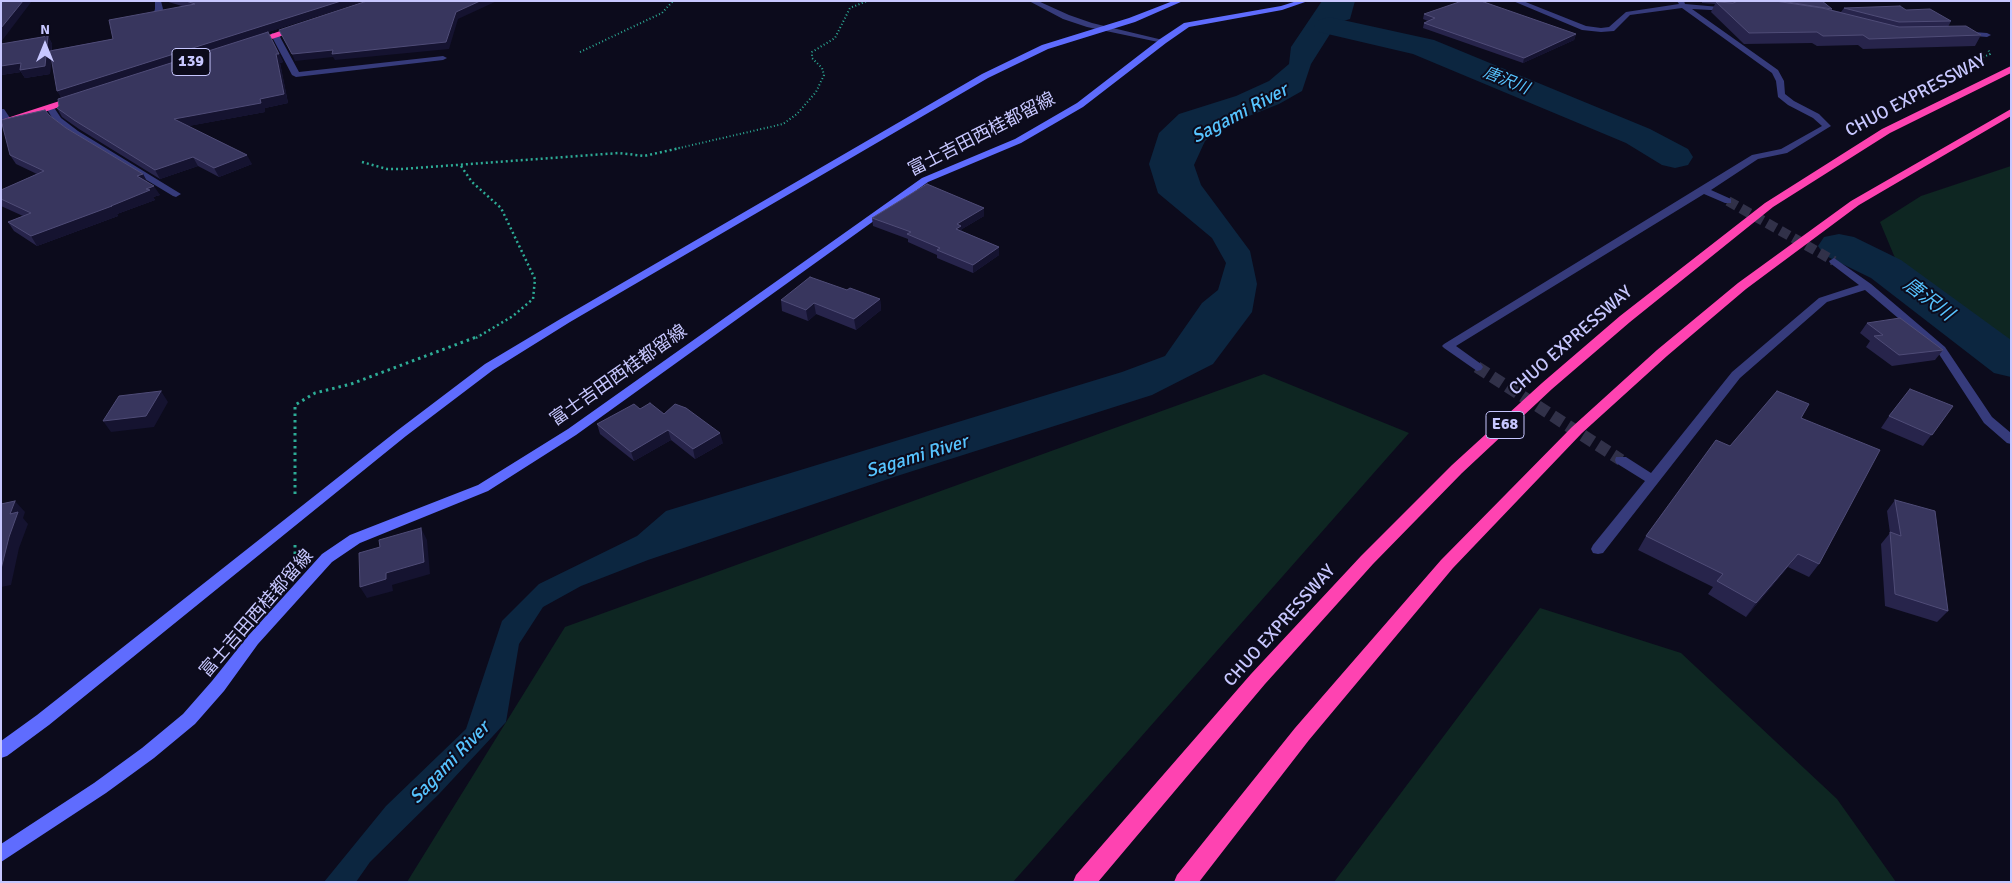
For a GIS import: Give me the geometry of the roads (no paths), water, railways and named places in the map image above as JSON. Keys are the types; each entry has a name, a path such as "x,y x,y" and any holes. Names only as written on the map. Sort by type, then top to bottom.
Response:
{"highway":[{"path":"247,44 310,24"},
{"name":"CHUO EXPRESSWAY","path":"1084,882 1258,679 1367,560 1457,469 1547,386 1625,319 1770,205 1886,131 2011,69"},
{"path":"4,122 88,96"},
{"path":"1185,882 1302,734 1447,564 1577,430 1662,352 1742,286 1855,203 2011,112"}],"main road":[{"name":"富士吉田西桂都留線","path":"1,751 51,714 402,433 490,368 591,305 985,76 1046,47 1132,20 1180,1"},
{"name":"富士吉田西桂都留線","path":"1,854 100,788 189,719 218,686 253,640 327,558 355,539 491,482 572,432 925,180 1018,141 1072,110 1187,25 1282,8 1305,1"}],"street":[{"path":"157,15 159,9 158,1"},
{"path":"1032,1 1066,17 1163,41"},
{"path":"1516,1 1585,28 1601,30 1611,29 1628,14 1682,4 1711,9 1736,7"},
{"path":"1476,368 1448,346 1755,157 1784,151 1827,126 1816,116 1791,103 1781,95 1780,81 1775,72 1682,4"},
{"path":"1959,33 1984,35"},
{"path":"275,35 296,74 443,58"},
{"path":"50,108 58,120 75,133 176,194"},
{"path":"1,111 4,122"},
{"path":"1704,190 1728,201"},
{"path":"1834,261 1867,286 1941,349 1988,420 2011,440"},
{"path":"1598,549 1736,376 1823,300 1867,286"},
{"path":"1621,460 1654,480"}],"water":[{"name":"Sagami River","path":"1322,1 1355,1 1350,19 1337,23 1311,64 1302,91 1279,104 1229,124 1205,141 1194,165 1201,185 1250,251 1257,284 1252,312 1213,364 1152,395 897,476 648,560 581,586 543,607 519,644 506,722 439,794 370,862 356,882 324,882 386,806 466,729 502,621 539,584 637,536 666,511 1122,372 1165,356 1202,303 1218,290 1226,263 1212,238 1158,193 1149,164 1159,133 1179,114 1236,96 1269,81 1289,64 1291,47"}],"waterway":[{"name":"唐沢川","path":"1329,26 1423,47 1638,136 1675,157"},
{"name":"唐沢川","path":"1839,246 1886,269 2011,363"}],"tunnel":[{"path":"1728,201 1834,261"},
{"path":"1477,367 1621,460"}]}
